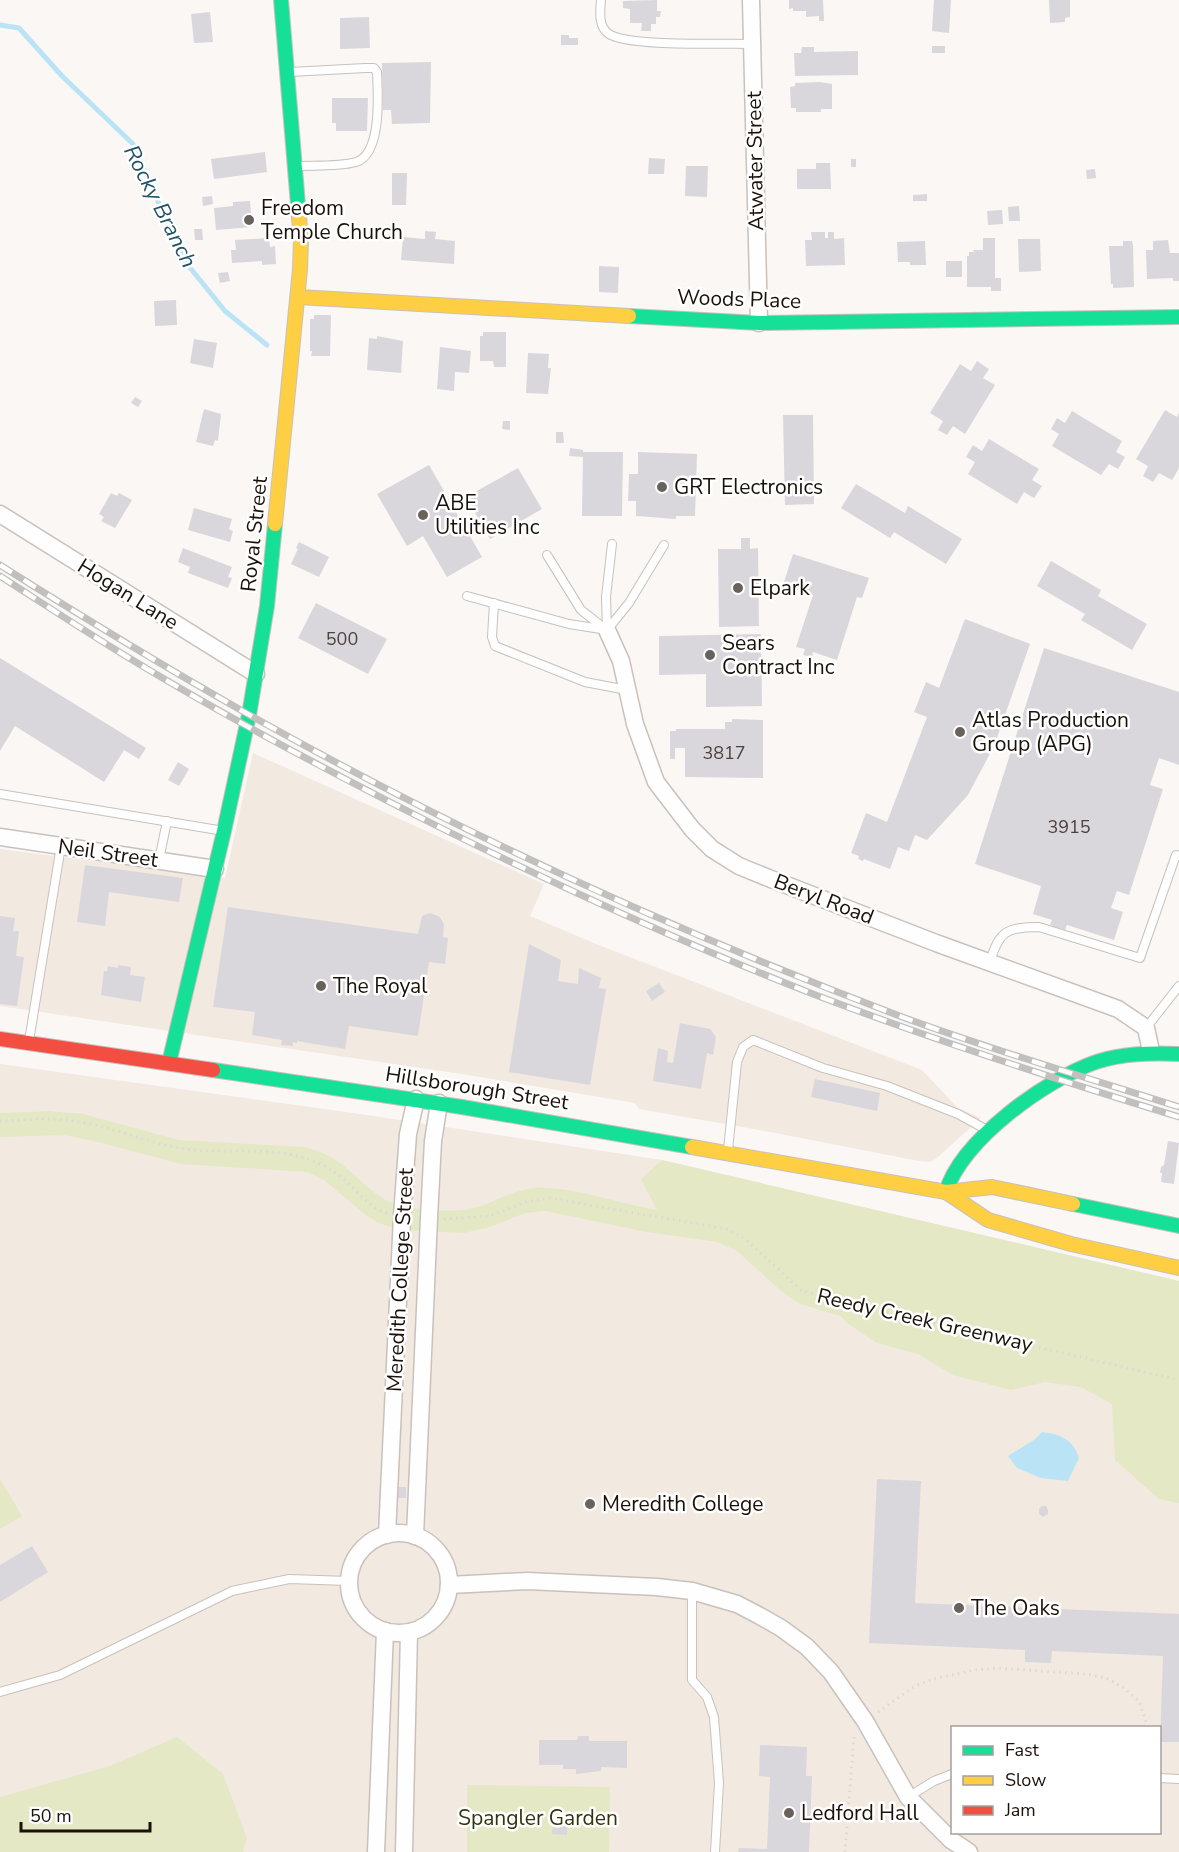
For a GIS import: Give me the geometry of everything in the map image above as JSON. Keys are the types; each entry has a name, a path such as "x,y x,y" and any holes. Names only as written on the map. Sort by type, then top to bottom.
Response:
{"street":[{"name":"Royal Street","path":"169,1063 224,831 256,674 267,606 298,297 301,240 281,0"},
{"name":"Atwater Street","path":"751,0 759,322"},
{"name":"Woods Place","path":"298,297 759,322 927,322 1179,317"},
{"name":"Hogan Lane","path":"0,514 256,674"},
{"name":"Beryl Road","path":"607,630 621,661 642,744 656,782 692,829 712,849 739,866 928,940 1118,1009 1146,1028"},
{"name":"Neil Street","path":"0,837 215,869"},
{"path":"1146,1028 1151,1052"},
{"name":"Hillsborough Street","path":"0,1039 439,1103 946,1192 992,1187 1179,1226"},
{"path":"946,1192 948,1183 959,1164 990,1131 1013,1110 1052,1082 1114,1056 1151,1052 1179,1054"},
{"name":"Meredith College Street","path":"387,1535 402,1216 408,1134 416,1100"},
{"name":"Meredith College Street","path":"415,1536 433,1141 439,1103"},
{"name":"Hillsborough Street","path":"946,1192 988,1220 1071,1244 1179,1268"},
{"path":"392,1462 419,1463"},
{"path":"387,1535 415,1536 429,1544 440,1555 447,1569 449,1586 446,1601 437,1616 425,1626 409,1632 385,1631 370,1624 358,1612 351,1597 349,1581 353,1565 361,1552 373,1541 387,1535"},
{"path":"449,1586 527,1581 589,1583 692,1591 736,1604 781,1628 807,1647 831,1672 865,1721 908,1797 951,1840 969,1852"},
{"path":"376,1852 385,1631"},
{"path":"404,1852 409,1632"},
{"path":"379,1784 406,1786"}],"lane":[{"path":"601,0 602,27 608,34 620,39 642,42 752,44"},
{"path":"287,72 374,68 377,72 375,132 368,154 357,162 295,166"},
{"path":"607,630 606,597 612,544"},
{"path":"607,630 629,603 664,545"},
{"path":"547,555 581,610 607,630"},
{"path":"467,596 570,624 607,630"},
{"path":"494,603 492,637 495,646 585,682 627,690"},
{"path":"0,794 224,831"},
{"path":"159,860 167,821"},
{"path":"28,1043 61,846"},
{"path":"990,963 998,940 1008,930 1023,927 1039,927 1140,958 1176,855 1179,856"},
{"path":"1146,1028 1179,986"},
{"path":"727,1153 737,1062 743,1047 753,1040 823,1068 887,1086 958,1114 990,1131"},
{"path":"0,1692 60,1676 232,1591 289,1579 349,1581"},
{"path":"692,1591 692,1680 707,1697 714,1717 720,1783 715,1852"},
{"path":"908,1797 934,1781 951,1774"},
{"path":"1161,1778 1179,1779"}],"path":[{"path":"0,1121 72,1120 184,1148 284,1153 308,1159 325,1167 344,1179 373,1207 391,1214"},
{"name":"Reedy Creek Greenway","path":"444,1219 490,1216 525,1202 549,1198 727,1229 744,1238 801,1290 822,1297 1179,1380"},
{"path":"845,1852 854,1731 915,1686 933,1679 997,1668 1085,1674 1106,1678 1124,1688 1139,1701 1147,1726"}],"shaded area":[{"path":"253,753 544,884 530,916 596,944 922,1070 958,1108 981,1118 938,1157 930,1162 919,1161 639,1109 635,1103 462,1074 0,1006 0,849 225,878"},
{"name":"Meredith College","path":"0,1064 360,1114 662,1160 1179,1281 1179,1852 0,1852"}],"green space":[{"path":"48,1111 83,1114 179,1140 304,1147 321,1152 333,1159 386,1200 405,1207 430,1210 474,1208 519,1191 550,1188 580,1192 657,1210 641,1179 662,1160 1179,1281 1179,1503 1159,1499 1115,1460 1112,1404 1081,1387 1045,1382 1011,1390 953,1375 918,1354 877,1343 847,1323 841,1316 800,1304 781,1291 737,1251 718,1242 647,1232 545,1211 525,1213 490,1227 464,1233 401,1230 368,1217 324,1180 308,1172 181,1164 64,1135 0,1137 0,1113"},
{"path":"0,1479 22,1516 0,1529"},
{"path":"177,1737 223,1774 247,1838 243,1852 0,1852 0,1797 110,1766"},
{"name":"Spangler Garden","path":"467,1785 610,1787 609,1852 467,1852"}],"water":[{"path":"1042,1432 1055,1434 1073,1446 1079,1458 1068,1481 1041,1478 1017,1468 1008,1456 1034,1440"}],"building":[{"path":"657,0 657,11 661,11 660,17 656,17 656,24 651,24 651,31 641,31 642,23 630,23 630,9 623,8 623,1"},
{"path":"789,0 823,0 824,21 819,21 819,16 806,17 806,11 789,9"},
{"path":"934,0 951,0 949,33 932,31"},
{"path":"1049,0 1070,0 1070,17 1065,18 1065,22 1050,23"},
{"path":"210,12 213,42 194,43 191,14"},
{"path":"369,17 370,48 340,49 340,18"},
{"path":"561,35 578,38 578,45 561,45"},
{"path":"932,46 945,46 945,53 932,53"},
{"path":"802,47 814,47 814,52 858,51 858,75 795,76 794,53 801,53"},
{"path":"431,62 430,123 392,124 391,110 383,110 382,63"},
{"path":"795,83 832,84 832,109 821,109 821,112 796,112 796,108 791,108 790,87 795,86"},
{"path":"332,98 368,98 367,131 336,131 336,123 332,123"},
{"path":"265,152 267,172 214,179 211,159"},
{"path":"649,158 665,159 664,174 648,174"},
{"path":"851,159 856,159 856,167 851,167"},
{"path":"816,163 830,163 831,189 797,189 797,169 816,169"},
{"path":"686,166 708,166 707,197 685,196"},
{"path":"1095,169 1096,178 1087,179 1086,170"},
{"path":"392,173 407,173 406,205 392,205"},
{"path":"927,194 927,201 913,201 913,195"},
{"path":"212,196 213,204 203,206 202,197"},
{"path":"250,201 252,227 216,230 214,208 233,206 233,202"},
{"path":"1019,206 1020,221 1009,221 1008,207"},
{"path":"1002,210 1003,224 988,225 987,211"},
{"path":"194,229 202,229 203,240 195,240"},
{"path":"425,231 436,232 435,239 455,241 454,264 401,260 403,237 425,239"},
{"path":"811,232 825,232 825,238 828,238 828,232 834,232 834,239 844,238 845,265 806,266 805,240 812,240"},
{"path":"269,238 270,247 275,246 276,264 262,265 262,261 232,263 231,250 236,250 235,240"},
{"path":"983,238 995,238 995,278 1001,278 1001,291 991,291 991,287 967,287 967,256 969,252 974,252 973,250 983,250"},
{"path":"1018,239 1040,239 1041,271 1019,272"},
{"path":"1168,240 1170,253 1179,253 1179,281 1173,281 1173,278 1147,279 1146,250 1153,250 1153,241"},
{"path":"925,241 926,265 898,262 897,242"},
{"path":"1123,241 1132,241 1133,245 1134,287 1113,288 1109,246 1123,246"},
{"path":"946,261 962,261 962,277 946,277"},
{"path":"599,266 619,267 618,293 599,292"},
{"path":"228,272 230,281 220,283 218,273"},
{"path":"176,300 177,325 155,326 154,301"},
{"path":"314,315 331,315 330,356 311,356 310,319 314,319"},
{"path":"483,332 506,332 506,367 494,367 493,361 480,361 480,336 483,336"},
{"path":"377,336 403,341 401,373 367,370 369,338 377,339"},
{"path":"194,339 217,343 213,368 190,363"},
{"path":"440,347 471,351 469,373 455,372 454,391 437,389"},
{"path":"528,353 549,354 548,368 551,368 548,394 526,393"},
{"path":"977,361 989,369 983,378 995,385 965,434 953,426 947,435 938,430 943,421 930,413 960,364 971,371"},
{"path":"135,397 142,401 138,407 131,403"},
{"path":"204,409 221,414 218,441 215,440 213,446 196,442"},
{"path":"1165,410 1177,417 1179,413 1179,468 1172,480 1159,473 1153,482 1143,476 1148,466 1136,459"},
{"path":"1072,411 1122,441 1116,452 1125,457 1118,469 1109,464 1101,475 1052,446 1059,434 1051,429 1057,418 1065,423"},
{"path":"783,415 813,415 814,504 785,505"},
{"path":"503,421 510,421 510,430 502,429"},
{"path":"556,432 563,432 564,443 556,443"},
{"path":"989,439 1039,469 1032,480 1042,486 1034,498 1024,492 1017,504 968,474 975,462 966,457 973,445 982,451"},
{"path":"570,448 583,450 583,452 623,452 622,516 582,516 583,457 569,456"},
{"name":"GRT Electronics","path":"638,452 697,454 695,516 676,516 676,519 636,516 636,501 628,501 629,474 638,474"},
{"name":"ABE Utilities Inc","path":"429,465 482,557 447,577 423,536 407,546 377,494"},
{"path":"518,468 542,509 490,539 466,497"},
{"path":"856,484 905,513 908,506 962,539 946,564 894,532 890,538 841,508"},
{"path":"111,493 117,496 119,493 132,500 115,528 101,521 104,517 99,514"},
{"path":"194,508 232,519 229,529 233,531 230,542 188,530"},
{"name":"Elpark","path":"741,538 750,538 750,549 758,548 759,626 719,627 718,549 741,549"},
{"path":"299,542 329,557 319,577 291,564"},
{"path":"183,548 232,567 228,577 232,578 228,588 188,573 190,567 178,562"},
{"path":"793,554 869,578 862,598 857,597 837,660 813,652 812,657 803,655 805,649 796,647 813,595 783,585"},
{"path":"1051,561 1101,590 1098,596 1147,624 1132,650 1081,620 1085,614 1037,586"},
{"path":"316,603 387,639 368,674 298,638"},
{"name":"Atlas Production Group (APG)","path":"965,619 1030,644 994,746 968,795 927,840 915,835 909,851 898,847 890,869 858,859 859,856 851,853 866,813 887,822 927,717 914,712 926,682 939,688"},
{"name":"Sears Contract Inc","path":"761,634 762,706 706,707 706,674 659,675 659,636"},
{"path":"1044,648 1179,692 1179,765 1159,758 1150,785 1163,789 1129,895 1117,891 1111,908 1123,912 1114,940 1067,925 1065,930 1050,925 1052,920 1033,914 1041,886 975,864"},
{"path":"0,658 146,748 139,759 124,750 104,782 15,726 0,751"},
{"path":"732,719 763,720 763,778 685,777 685,748 675,748 675,759 670,759 670,731 725,729 725,722 732,722"},
{"path":"178,762 189,769 179,786 168,780"},
{"path":"85,865 183,878 179,902 109,892 105,926 77,922"},
{"name":"The Royal","path":"228,907 418,934 422,916 430,913 440,917 444,925 443,937 448,938 445,964 429,962 418,1036 349,1026 345,1049 297,1041 297,1043 293,1042 293,1046 281,1045 282,1040 252,1035 255,1012 213,1007"},
{"path":"0,916 15,918 13,931 19,931 16,956 24,957 17,1006 0,1004"},
{"path":"529,944 561,960 558,981 578,984 579,968 601,978 599,988 606,989 590,1085 509,1072"},
{"path":"118,965 131,967 130,975 145,977 141,1002 101,995 104,971 107,971 108,966 118,968"},
{"path":"659,983 665,992 652,1001 646,991"},
{"path":"680,1023 710,1029 716,1037 713,1055 707,1053 701,1089 653,1081 658,1048 668,1051 667,1062 673,1063"},
{"path":"815,1079 880,1093 877,1111 811,1097"},
{"path":"1168,1141 1179,1143 1174,1184 1161,1182 1161,1167 1164,1165"},
{"name":"The Oaks","path":"877,1479 921,1481 915,1603 1179,1614 1179,1742 1161,1742 1163,1656 1052,1651 1051,1663 1025,1662 1025,1650 869,1643"},
{"path":"398,1487 406,1487 406,1498 398,1498"},
{"path":"1042,1506 1046,1506 1048,1510 1048,1514 1043,1517 1039,1514"},
{"path":"32,1546 48,1572 0,1602 0,1565"},
{"path":"578,1736 589,1736 589,1741 627,1741 627,1768 601,1767 601,1771 576,1774 576,1769 563,1769 563,1765 539,1765 539,1740 577,1740"},
{"name":"Ledford Hall","path":"760,1745 807,1747 806,1776 812,1776 809,1852 738,1852 739,1848 767,1849 770,1777 759,1776"},
{"path":"553,1819 568,1820 567,1835 552,1834"}],"waterway":[{"name":"Rocky Branch","path":"0,25 19,28 62,76 133,144 183,259 225,311 267,345"}],"railway":[{"path":"0,565 184,677 326,757 406,799 570,878 736,951 905,1018 1179,1107"},
{"path":"0,576 195,697 355,784 576,893 670,935 858,1011 1179,1117"}],"traffic: fast":[{"path":"281,0 299,217"},
{"path":"629,316 759,323 1179,317"},
{"path":"169,1063 249,715 267,606 275,524"},
{"path":"946,1192 955,1172 987,1132 1008,1114 1054,1082 1076,1070 1106,1059 1137,1054 1179,1054"},
{"path":"213,1070 462,1107 692,1147"},
{"path":"1073,1204 1179,1226"}],"traffic: slow":[{"path":"275,524 300,269 299,217"},
{"path":"298,297 629,316"},
{"path":"692,1147 946,1192 992,1187 1073,1204"},
{"path":"946,1192 988,1220 1071,1244 1179,1268"}],"traffic: jam":[{"path":"0,1039 213,1070"}],"place":[{"name":"Freedom Temple Church","path":"249,220"},
{"name":"GRT Electronics","path":"662,487"},
{"name":"ABE Utilities Inc","path":"423,515"},
{"name":"Elpark","path":"738,588"},
{"name":"Sears Contract Inc","path":"710,655"},
{"name":"Atlas Production Group (APG)","path":"960,732"},
{"name":"The Royal","path":"321,986"},
{"name":"Meredith College","path":"590,1504"},
{"name":"The Oaks","path":"959,1608"},
{"name":"Ledford Hall","path":"789,1813"}]}
